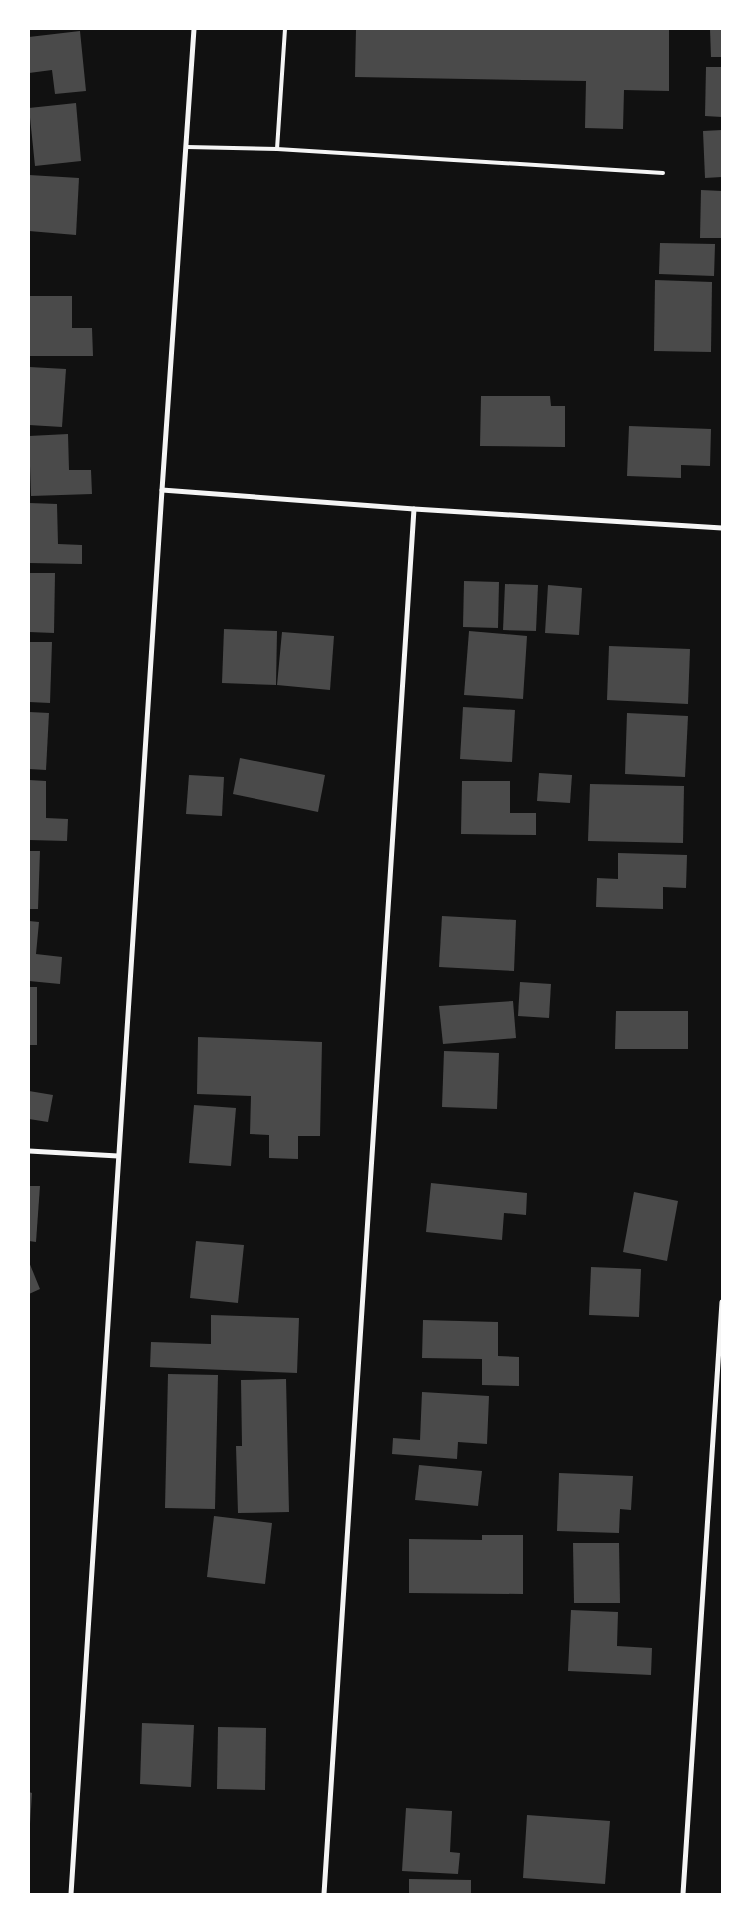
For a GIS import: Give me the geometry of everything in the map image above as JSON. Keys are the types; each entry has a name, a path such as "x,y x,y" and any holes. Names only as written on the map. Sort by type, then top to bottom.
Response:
{"street":[{"path":"71,1894 118,1156 194,29"},
{"path":"162,490 414,509 722,528"},
{"path":"324,1894 414,509"},
{"path":"29,1151 118,1156"},
{"path":"683,1894 722,1302"}],"lane":[{"path":"277,149 285,29"},
{"path":"187,146 277,149 663,173"}],"building":[{"path":"356,29 669,29 669,91 624,90 623,129 585,128 586,81 355,77"},
{"path":"710,29 722,29 722,57 711,57"},
{"path":"80,31 86,91 55,94 52,70 29,73 29,37"},
{"path":"706,67 722,67 722,117 705,116"},
{"path":"76,103 81,161 35,166 29,108"},
{"path":"722,130 722,177 705,178 703,131"},
{"path":"29,175 79,178 76,235 29,231"},
{"path":"701,190 722,191 722,238 700,238"},
{"path":"660,243 715,244 714,276 659,274"},
{"path":"655,280 712,282 711,352 654,351"},
{"path":"29,296 72,296 72,328 92,328 93,356 29,356"},
{"path":"29,367 66,369 62,427 29,425"},
{"path":"481,396 550,396 551,406 565,406 565,447 480,446"},
{"path":"629,426 711,429 710,466 681,465 681,478 627,476"},
{"path":"68,434 69,470 91,470 92,494 31,496 29,436"},
{"path":"29,503 57,504 58,544 82,545 82,564 29,563"},
{"path":"29,573 55,573 54,633 29,632"},
{"path":"464,581 499,582 498,628 463,627"},
{"path":"505,584 538,585 536,631 503,630"},
{"path":"548,585 582,588 579,635 545,633"},
{"path":"224,629 277,631 276,685 222,683"},
{"path":"469,631 527,636 523,699 464,695"},
{"path":"282,632 334,636 330,690 277,685"},
{"path":"29,642 52,642 50,703 29,702"},
{"path":"609,646 690,649 688,704 607,700"},
{"path":"463,707 515,710 512,762 460,759"},
{"path":"29,712 49,713 46,770 29,769"},
{"path":"627,713 688,716 685,777 625,774"},
{"path":"240,758 325,775 318,812 233,794"},
{"path":"539,773 572,775 570,803 537,801"},
{"path":"189,775 224,777 222,816 186,814"},
{"path":"29,780 46,781 46,818 68,819 67,841 29,840"},
{"path":"462,781 510,781 510,813 536,813 536,835 461,834"},
{"path":"590,784 684,786 683,843 588,841"},
{"path":"29,851 40,851 38,909 29,909"},
{"path":"618,853 687,855 686,888 663,887 663,909 596,907 597,878 618,879"},
{"path":"442,916 516,920 514,971 439,967"},
{"path":"29,921 39,922 36,954 62,957 60,984 29,981"},
{"path":"520,982 551,984 549,1018 518,1016"},
{"path":"29,987 37,987 37,1045 29,1045"},
{"path":"513,1001 516,1038 443,1044 439,1006"},
{"path":"616,1011 688,1011 688,1049 615,1049"},
{"path":"198,1037 322,1042 320,1136 298,1136 298,1159 269,1158 269,1135 250,1134 251,1096 197,1094"},
{"path":"444,1051 499,1053 497,1109 442,1107"},
{"path":"29,1091 53,1095 48,1122 29,1119"},
{"path":"194,1105 236,1108 231,1166 189,1163"},
{"path":"431,1183 527,1193 526,1215 504,1213 502,1240 426,1232"},
{"path":"29,1186 40,1186 36,1242 29,1241"},
{"path":"634,1192 678,1201 667,1261 623,1252"},
{"path":"196,1241 244,1245 238,1303 190,1298"},
{"path":"29,1262 40,1289 29,1294"},
{"path":"591,1267 641,1269 639,1317 589,1315"},
{"path":"211,1315 299,1318 297,1373 150,1367 151,1342 211,1344"},
{"path":"423,1320 498,1322 498,1356 519,1357 519,1386 482,1385 482,1359 422,1358"},
{"path":"168,1374 218,1375 215,1509 165,1508"},
{"path":"286,1379 289,1512 238,1513 236,1446 242,1446 241,1380"},
{"path":"422,1392 489,1396 487,1444 458,1442 457,1459 392,1454 393,1438 420,1440"},
{"path":"419,1465 482,1471 478,1506 415,1500"},
{"path":"559,1473 633,1476 631,1510 620,1509 619,1533 557,1531"},
{"path":"214,1516 272,1523 265,1584 207,1577"},
{"path":"482,1535 523,1535 523,1594 409,1593 409,1539 482,1540"},
{"path":"573,1543 619,1543 620,1603 574,1603"},
{"path":"571,1610 618,1612 617,1646 652,1648 651,1675 568,1671"},
{"path":"142,1723 194,1725 191,1787 140,1784"},
{"path":"218,1727 266,1728 265,1790 217,1789"},
{"path":"29,1792 32,1793 30,1824 29,1824"},
{"path":"406,1808 452,1811 450,1852 460,1853 458,1874 402,1871"},
{"path":"527,1815 610,1821 605,1884 523,1878"},
{"path":"409,1879 471,1880 471,1894 409,1894"}]}
